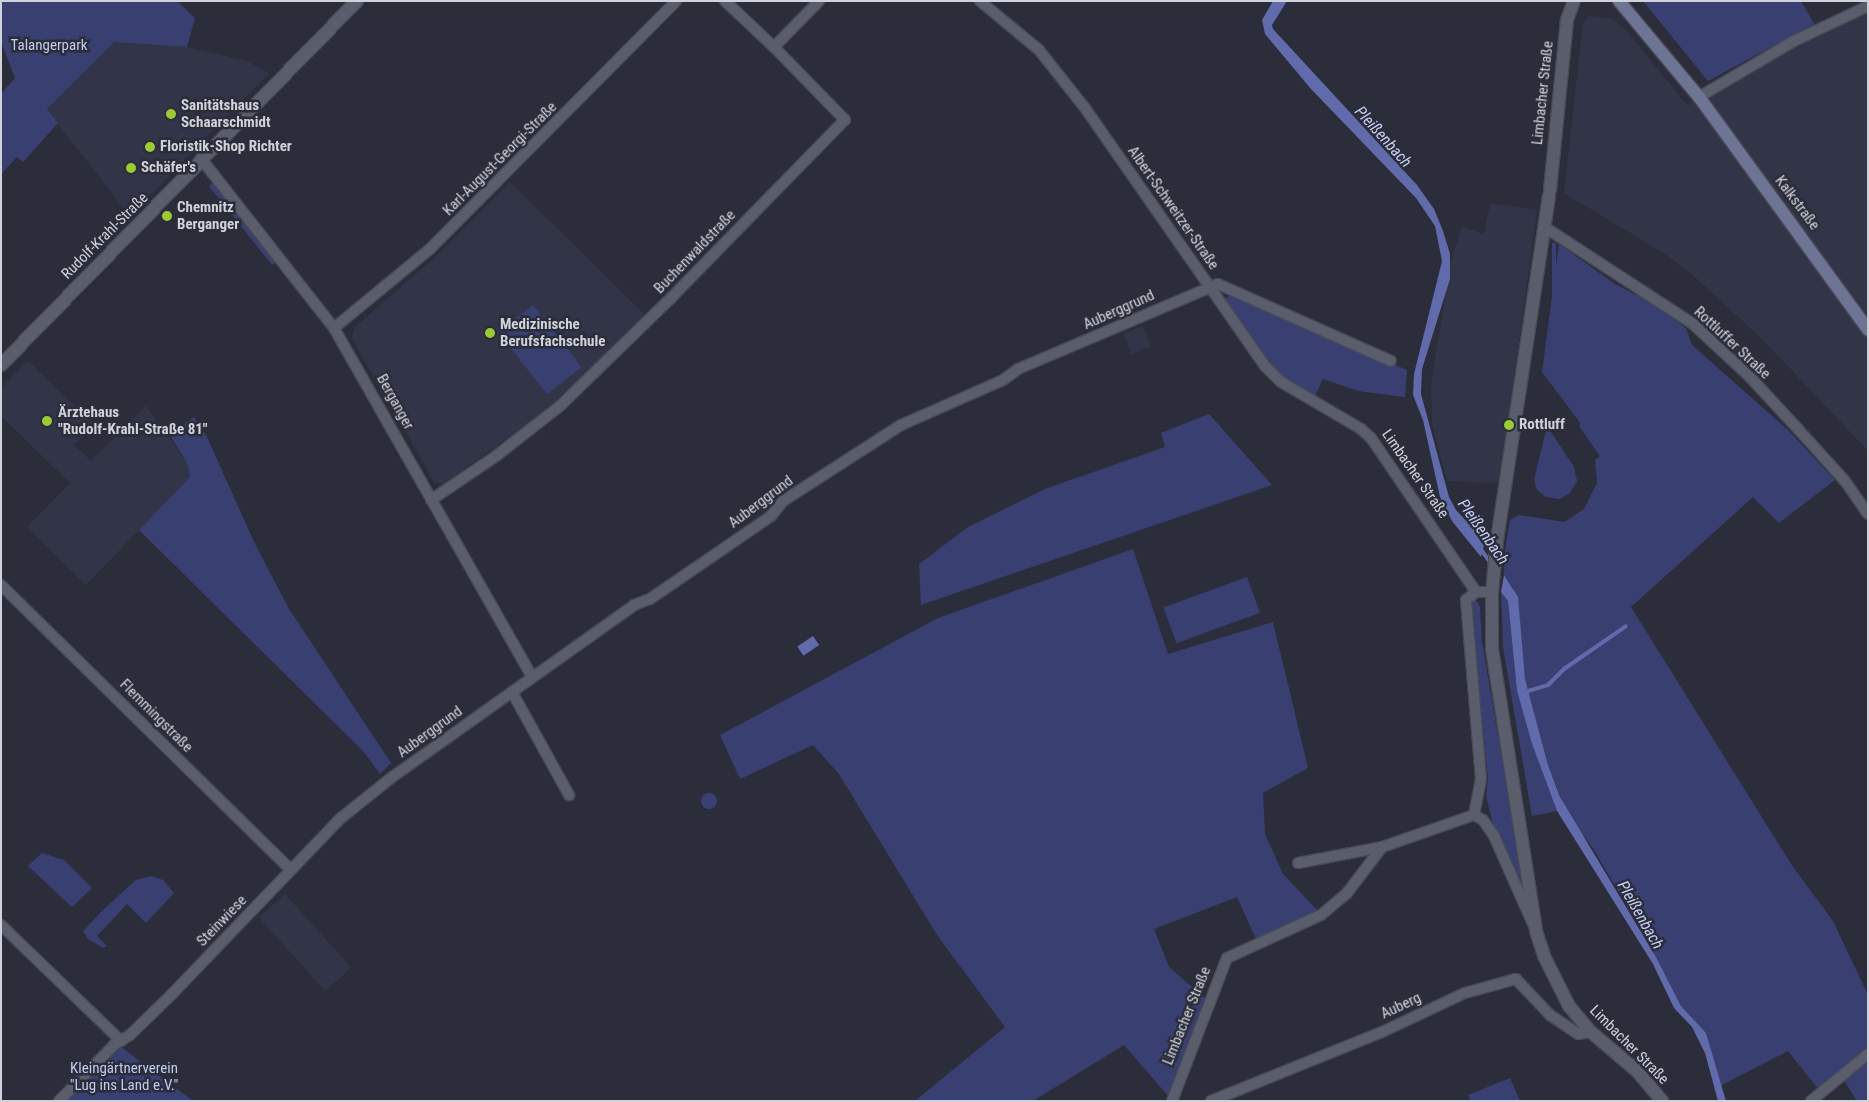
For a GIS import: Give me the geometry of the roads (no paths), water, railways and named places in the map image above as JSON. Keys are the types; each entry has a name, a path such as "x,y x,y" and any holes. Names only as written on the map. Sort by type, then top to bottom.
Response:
{"main road":[{"name":"Kalkstraße","path":"1619,1 1699,97 1868,330"}],"street":[{"name":"Rudolf-Krahl-Straße","path":"1,365 202,162 357,1"},
{"name":"Karl-August-Georgi-Straße","path":"334,328 430,249 676,1"},
{"path":"725,1 774,47 819,1"},
{"name":"Albert-Schweitzer-Straße","path":"980,1 1039,50 1095,123 1209,286 1218,284 1390,362"},
{"name":"Limbacher Straße","path":"1536,931 1492,649 1492,592 1497,540 1546,228 1567,20 1574,1"},
{"path":"1699,97 1794,41 1868,6"},
{"name":"Buchenwaldstraße","path":"431,500 496,456 560,406 671,298 845,120 774,47"},
{"name":"Berganger","path":"202,162 334,328 532,677"},
{"name":"Rottluffer Straße","path":"1546,228 1692,324 1786,416 1845,481 1868,514"},
{"name":"Limbacher Straße","path":"1209,286 1274,375 1371,438 1476,592"},
{"name":"Auberggrund","path":"340,818 532,677 634,605 650,599 771,516 783,501 901,425 1003,380 1018,369 1209,286"},
{"name":"Flemmingstraße","path":"1,585 290,869"},
{"path":"1298,863 1382,847 1474,815 1481,779 1466,600 1476,592 1492,592"},
{"path":"512,692 569,795"},
{"name":"Limbacher Straße","path":"1474,815 1483,820 1494,836 1536,931 1554,980 1569,1006 1591,1032 1638,1071 1662,1101"},
{"name":"Steinwiese","path":"59,1101 173,993 340,818"},
{"name":"Limbacher Straße","path":"1172,1101 1227,958 1321,915 1347,893 1382,847"},
{"path":"1,925 121,1041"},
{"name":"Auberg","path":"1211,1101 1382,1032 1465,993 1516,979 1550,1015 1578,1034 1591,1032"},
{"path":"1811,1101 1868,1054"}],"waterway":[{"name":"Pleißenbach","path":"1480,548 1492,565"},
{"path":"1524,692 1548,685 1564,669 1626,626"}],"place":[{"name":"Sanitätshaus Schaarschmidt","path":"171,114"},
{"name":"Floristik-Shop Richter","path":"150,147"},
{"name":"Schäfer's","path":"131,168"},
{"name":"Chemnitz Berganger","path":"167,216"},
{"name":"Medizinische Berufsfachschule","path":"490,333"},
{"name":"Ärztehaus \"Rudolf-Krahl-Straße 81\"","path":"47,421"},
{"name":"Rottluff","path":"1509,425"}],"park label":[{"name":"Talangerpark","path":"49,46"},
{"name":"Kleingärtnerverein \"Lug ins Land e.V.\"","path":"124,1076"}]}
